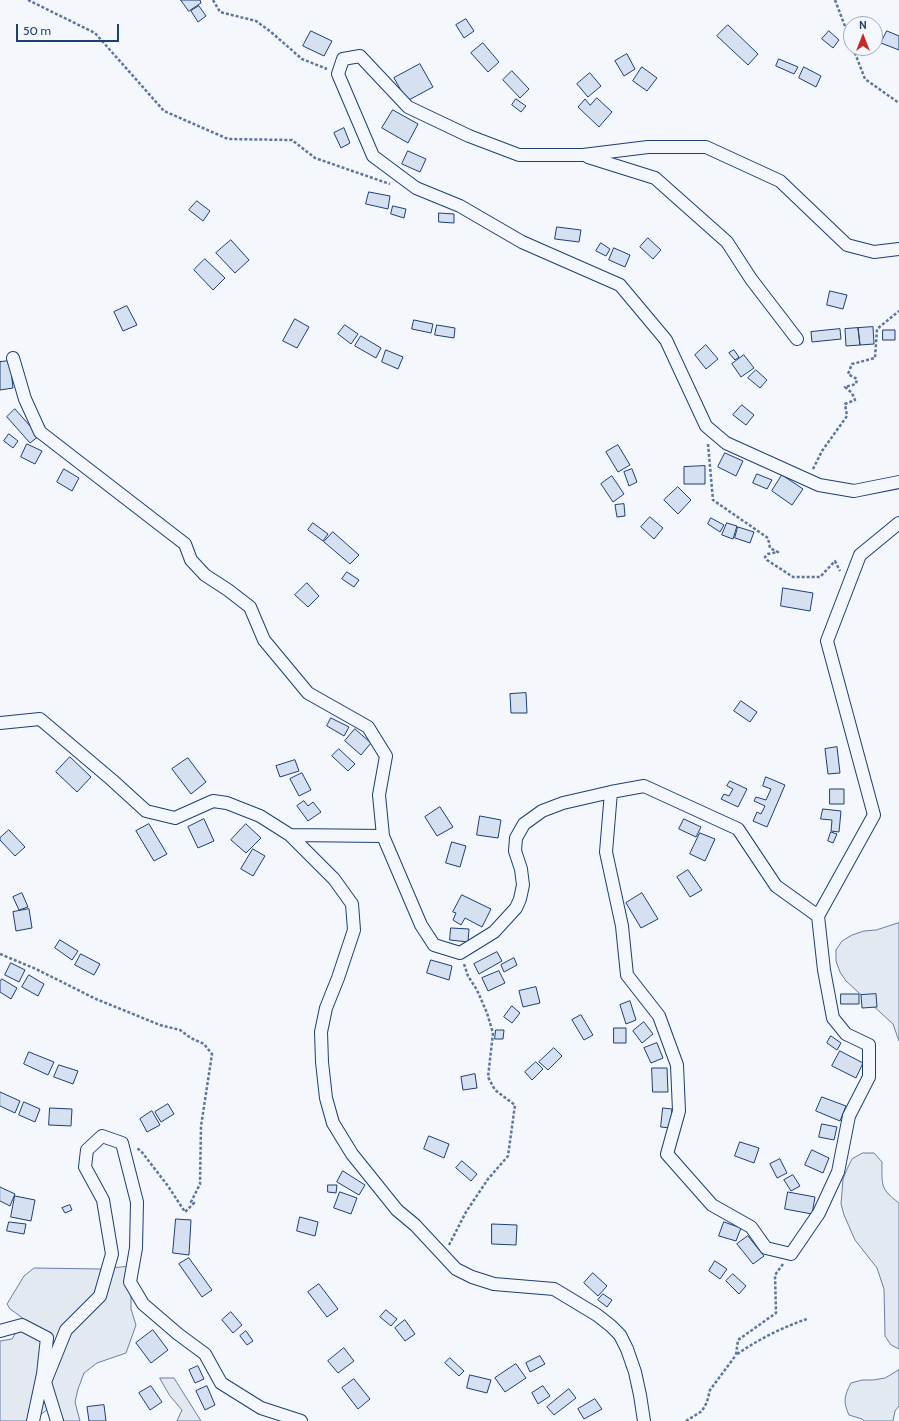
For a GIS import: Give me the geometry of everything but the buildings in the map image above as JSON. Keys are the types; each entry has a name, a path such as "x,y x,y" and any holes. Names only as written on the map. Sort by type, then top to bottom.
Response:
{"street":[{"path":"899,249 874,252 847,245 780,181 706,147 648,147 583,155 519,155 469,136 408,107 360,56 344,59 338,74 374,156 416,188 460,206 522,242 620,286 666,340 706,426 726,443 819,485 854,491 899,482"},
{"path":"583,155 655,178 727,242 751,279 797,338"},
{"path":"13,358 25,399 40,432 185,544 191,560 205,575 250,607 264,640 308,692 368,727 386,756 379,795 383,836 421,925 434,945 460,953 494,932 516,908 520,899 522,885 521,869 515,850 516,838 524,824 542,811 563,803 644,786 738,829 776,886 818,916"},
{"path":"611,792 606,852 622,926 627,975 659,1016 677,1065 679,1110 667,1154 712,1204 751,1227 766,1248 791,1254 819,1213 838,1172 849,1116 869,1077 869,1045 846,1034 833,1018 824,970 818,916 874,815 827,641 860,555 899,523"},
{"path":"0,723 40,719 146,811 175,818 213,801 227,803 260,816 290,835 334,878 352,904 354,930 326,1008 322,1032 322,1062 326,1098 333,1124 352,1154 397,1210 415,1225 456,1269 472,1277 494,1284 554,1289 597,1314 611,1326 620,1335 627,1349 635,1372 644,1421"},
{"path":"290,835 383,836"},
{"path":"34,1421 45,1382 66,1330 100,1296 112,1254 103,1200 85,1166 87,1150 102,1136 122,1143 137,1202 136,1248 130,1282 143,1304 178,1334 205,1354 221,1384 261,1408 302,1421"},
{"path":"0,1331 22,1325 47,1338 43,1374 34,1421"},
{"path":"45,1382 56,1421"}],"path":[{"path":"28,0 95,33 164,111 228,139 292,140 315,158 386,184 394,185"},
{"path":"213,0 220,12 256,21 272,32 302,59 338,74"},
{"path":"835,0 843,21"},
{"path":"857,56 865,79 899,103"},
{"path":"807,480 822,451 847,416 845,404 855,400 852,393 845,387 856,384 857,379 848,374 852,364 875,358 877,329 899,311"},
{"path":"706,426 713,500 768,538 770,548 778,552 768,554 765,557 767,560 793,577 820,577 835,561 848,586"},
{"path":"434,1244 448,1247 466,1212 488,1179 508,1156 515,1105 495,1090 488,1077 493,1033 487,1013 477,990 468,976 460,953"},
{"path":"0,954 36,969 96,999 160,1025 180,1030 191,1038 204,1044 212,1054 201,1126 200,1184 191,1202 194,1203 185,1212 168,1186 141,1151 135,1146 128,1147 122,1143"},
{"path":"736,1355 738,1340 776,1313 775,1275 791,1254"},
{"path":"686,1421 702,1411 713,1385 736,1355 746,1348 792,1324 807,1319"}],"shaded area":[{"path":"899,923 899,1041 893,1024 846,981 840,972 836,961 836,950 842,941 852,935"},
{"path":"863,1153 874,1153 882,1162 883,1186 888,1194 899,1203 899,1349 891,1345 885,1336 884,1289 877,1268 855,1240 841,1204 843,1179 847,1169 852,1159"},
{"path":"135,1266 131,1293 131,1309 136,1325 126,1353 97,1363 84,1373 75,1402 80,1421 64,1421 55,1404 32,1421 0,1421 0,1341 12,1339 24,1319 10,1309 7,1304 24,1276 34,1268 100,1269"},
{"path":"899,1370 899,1406 895,1411 893,1421 864,1421 849,1415 845,1399 851,1383 862,1380 885,1378"},
{"path":"160,1378 174,1378 201,1421 177,1421 182,1410 170,1396"}]}
